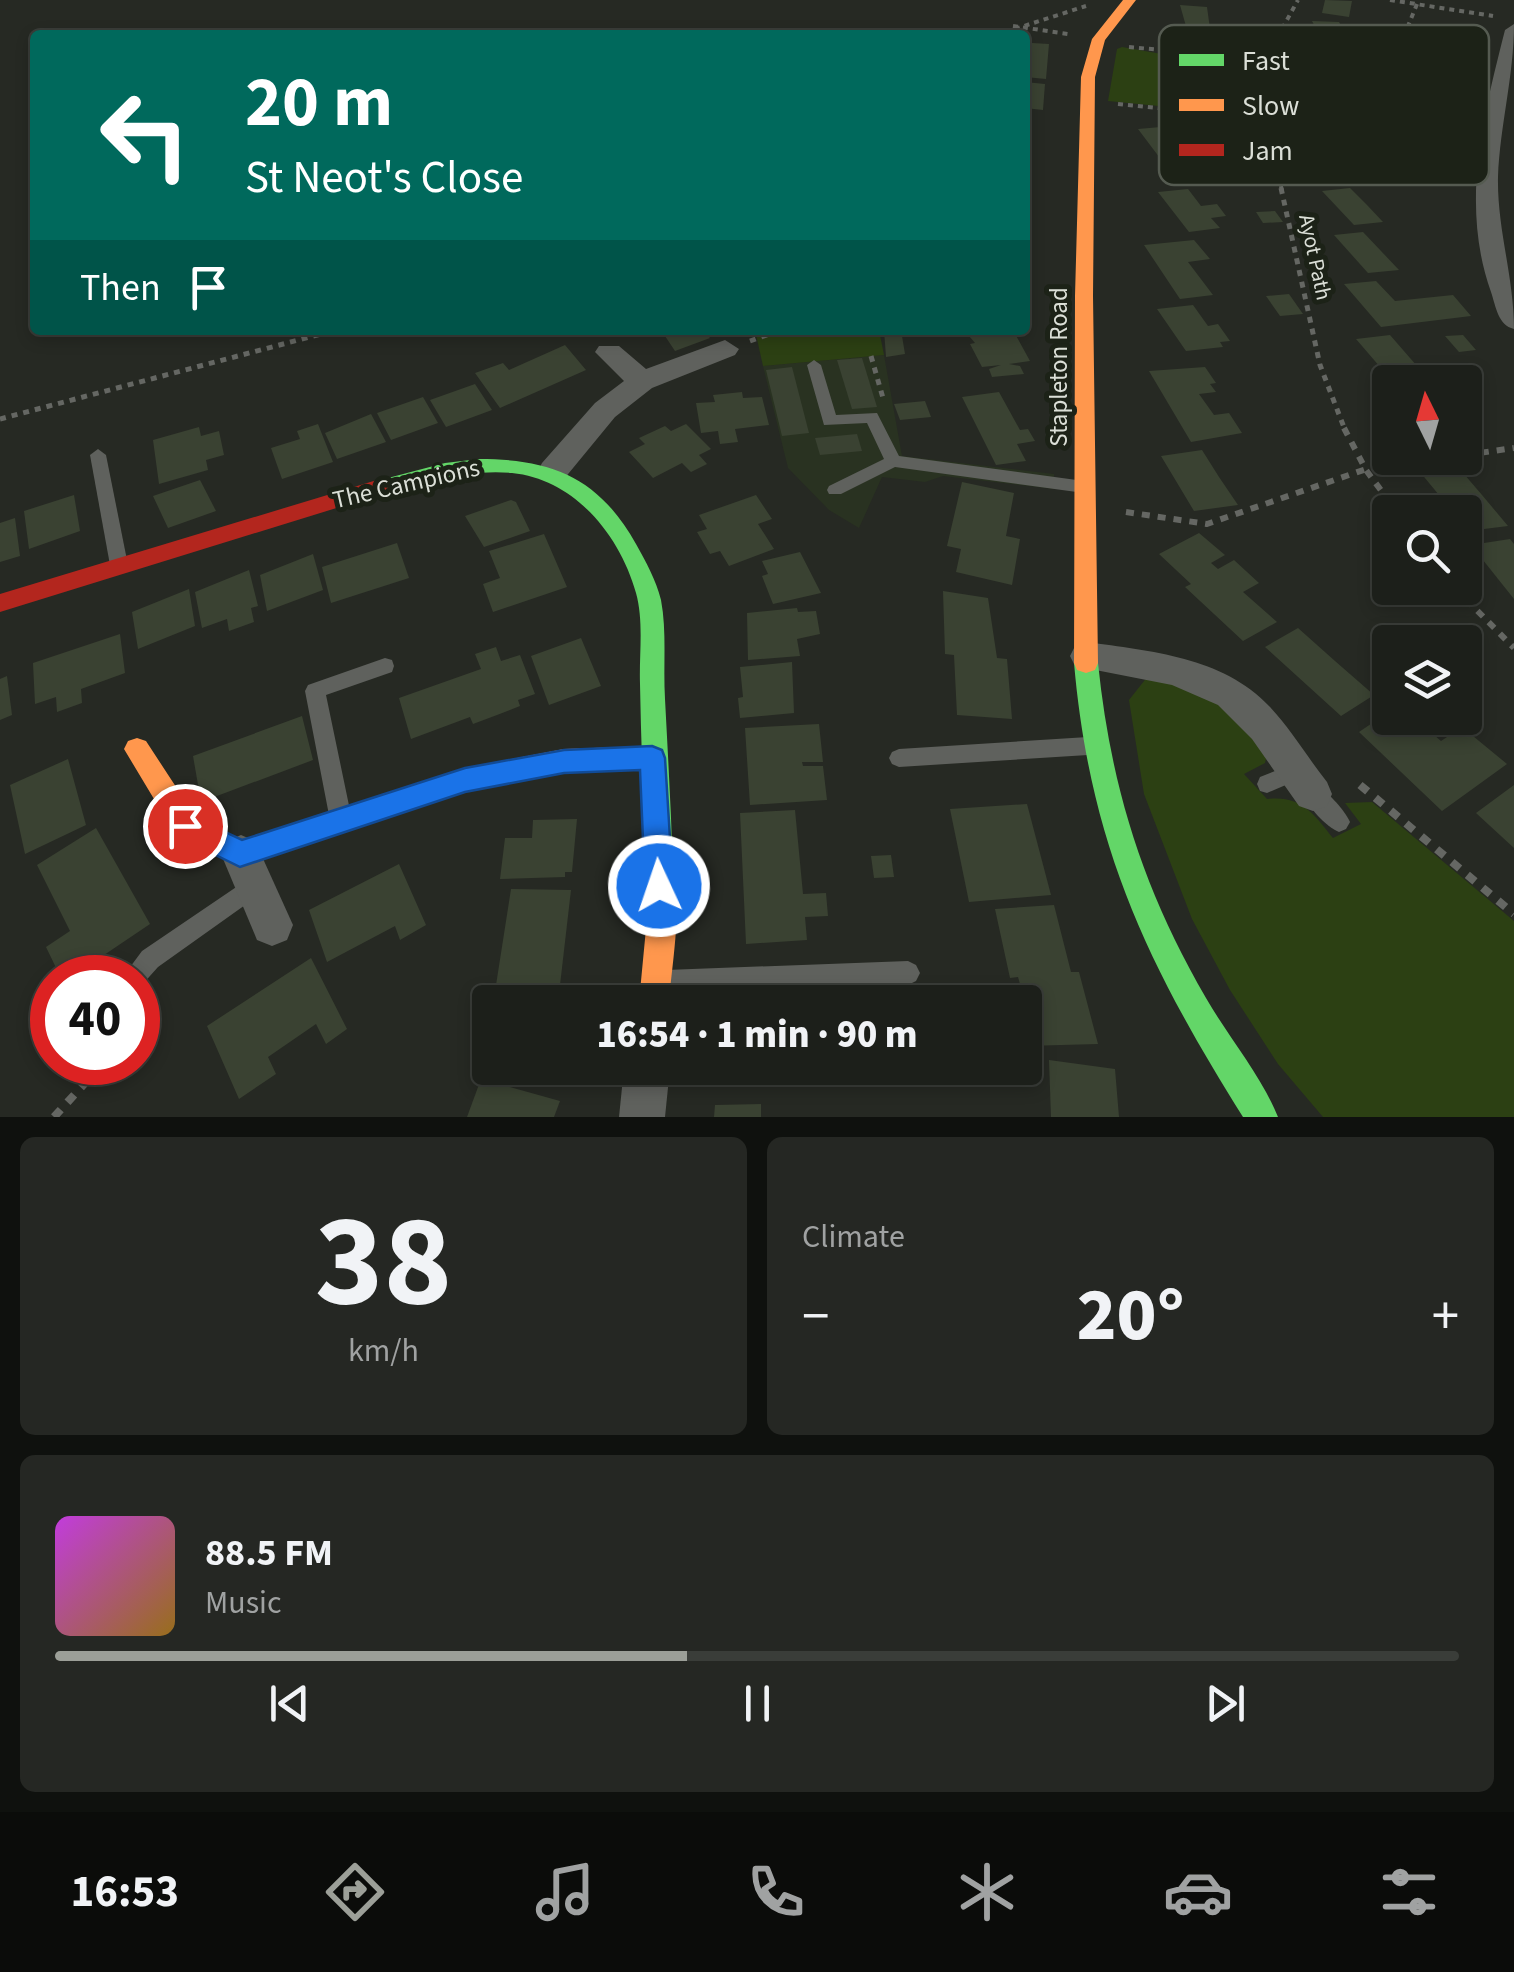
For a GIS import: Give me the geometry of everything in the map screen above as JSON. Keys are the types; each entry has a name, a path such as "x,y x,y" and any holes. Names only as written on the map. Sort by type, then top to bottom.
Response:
{"street":[{"name":"Stapleton Road","path":"1130,0 1100,40 1088,77 1085,497 1092,746 1109,818 1156,944 1200,1022 1262,1117"},
{"path":"1489,142 1503,77 1504,23"},
{"path":"1486,185 1486,224 1514,321"},
{"path":"552,471 606,410 642,381 725,350"},
{"path":"609,352 642,381"},
{"name":"The Campions","path":"0,603 428,472 478,464 524,464 552,471 579,485 599,503 632,552 649,598 661,918 656,985"},
{"path":"1087,656 1180,672 1216,686 1248,708 1292,783"},
{"path":"137,750 185,826 248,870 272,925"},
{"path":"248,870 342,820 465,780 564,762 652,758"},
{"path":"642,1117 645,1085"}],"lane":[{"path":"814,364 830,421 872,417 893,461"},
{"path":"98,456 118,565"},
{"path":"835,490 893,461 1085,497"},
{"path":"342,820 315,690 386,666"},
{"path":"899,758 1092,746"},
{"path":"1292,783 1339,822"},
{"path":"154,955 248,870"},
{"path":"751,985 908,972"}],"path":[{"name":"Ayot Path","path":"1284,25 1298,0"},
{"path":"1390,0 1504,23"},
{"path":"1408,25 1416,4"},
{"path":"1006,30 1087,6"},
{"path":"1014,26 1159,53"},
{"path":"1489,71 1503,77"},
{"path":"1087,102 1159,108"},
{"name":"Ayot Path","path":"1281,185 1320,364 1344,428 1384,495"},
{"path":"0,419 317,335"},
{"path":"872,356 885,406 872,417"},
{"path":"1482,452 1514,448"},
{"path":"1085,497 1206,524 1372,469"},
{"path":"1472,605 1514,648"},
{"path":"1360,786 1514,914"},
{"path":"54,1117 83,1085"}],"shaded area":[{"path":"884,355 902,456 1054,474 1054,489 943,476 925,482 882,477 859,528 829,510 788,468 763,366"}],"green space":[{"path":"1117,49 1159,54 1159,106 1108,101"},
{"path":"756,335 880,335 884,355 763,366"},
{"path":"1148,676 1187,686 1216,702 1241,724 1267,754 1265,763 1244,774 1267,799 1298,803 1333,838 1361,824 1345,803 1372,802 1514,921 1514,1117 1323,1117 1278,1064 1230,990 1192,919 1144,794 1129,700"}],"building":[{"path":"1325,0 1352,1 1349,17 1322,13"},
{"path":"1180,5 1207,7 1209,25 1186,25"},
{"path":"1312,21 1341,25 1314,25"},
{"path":"1032,43 1049,44 1046,79 1030,77"},
{"path":"1030,82 1045,84 1043,110 1030,109"},
{"path":"1159,127 1159,157 1138,129"},
{"path":"1350,188 1383,222 1354,225 1322,191"},
{"path":"1188,189 1201,206 1217,204 1226,216 1211,218 1220,228 1189,232 1158,192"},
{"path":"1275,211 1283,222 1263,223 1256,212"},
{"path":"1363,232 1399,270 1368,273 1334,235"},
{"path":"1194,240 1210,259 1188,262 1213,295 1180,299 1144,245"},
{"path":"1376,281 1395,301 1453,295 1471,316 1381,327 1344,284"},
{"path":"1289,294 1303,314 1280,316 1266,296"},
{"path":"1193,305 1208,326 1218,324 1230,341 1220,342 1223,347 1186,351 1157,309"},
{"path":"664,335 710,338 675,351"},
{"path":"884,335 902,335 905,354 886,357"},
{"path":"968,335 1016,335 1030,361 1009,364 1020,366 1024,374 992,377 989,369 1001,365 982,367 970,344 975,343"},
{"path":"1390,335 1416,365 1378,365 1356,339"},
{"path":"1463,335 1476,350 1459,352 1445,336"},
{"path":"565,345 586,370 500,408 475,373 503,363 509,370"},
{"path":"862,358 877,407 852,409 837,360"},
{"path":"792,367 809,433 782,436 766,370"},
{"path":"1205,367 1216,383 1210,384 1216,392 1199,394 1214,415 1229,413 1242,433 1191,442 1149,371"},
{"path":"475,384 492,410 446,427 430,400"},
{"path":"742,392 743,398 762,397 769,425 735,429 738,442 720,444 718,431 701,433 696,403 715,402 713,395"},
{"path":"999,392 1020,430 1028,429 1035,441 1017,444 1026,461 996,465 962,397"},
{"path":"423,397 438,423 391,440 377,413"},
{"path":"925,401 931,417 900,420 894,404"},
{"path":"371,414 386,442 337,459 325,433"},
{"path":"318,424 333,462 282,479 271,448 300,439 297,431"},
{"path":"686,424 711,449 699,455 707,464 691,472 682,463 653,478 629,452 645,444 639,438 665,426 671,431"},
{"path":"199,427 201,436 219,431 224,455 206,460 208,470 159,484 153,440"},
{"path":"857,434 862,451 820,455 815,438"},
{"path":"1202,450 1238,505 1194,511 1161,456"},
{"path":"1422,475 1465,475 1482,495 1439,495"},
{"path":"200,480 216,511 168,528 153,496"},
{"path":"962,482 1014,493 1006,536 1020,539 1012,585 956,572 961,549 947,546"},
{"path":"74,495 80,531 29,549 24,511"},
{"path":"756,495 772,519 758,524 774,549 729,566 720,551 710,554 697,532 707,529 699,515"},
{"path":"1482,495 1508,526 1482,529"},
{"path":"511,500 516,502 530,531 484,547 465,516"},
{"path":"15,518 20,556 0,562 0,523"},
{"path":"1199,533 1225,555 1211,563 1218,569 1234,560 1259,583 1243,592 1277,622 1243,641 1185,587 1191,584 1159,554"},
{"path":"544,534 567,587 493,612 483,584 500,578 489,551"},
{"path":"1510,539 1514,544 1514,599 1482,559 1482,543"},
{"path":"397,543 409,578 331,603 322,567"},
{"path":"800,552 821,593 773,604 762,576 768,574 762,561"},
{"path":"313,554 323,590 267,611 260,575"},
{"path":"249,570 258,606 251,608 254,622 229,631 227,619 202,628 195,592"},
{"path":"189,589 195,626 138,649 132,612"},
{"path":"943,591 988,598 997,658 1007,659 1012,719 957,715 954,655 945,654"},
{"path":"797,608 798,612 816,611 820,634 797,639 800,656 748,660 747,613"},
{"path":"1298,628 1372,696 1341,716 1265,647"},
{"path":"120,634 125,673 81,689 82,703 57,712 56,697 35,704 33,663"},
{"path":"581,638 601,686 549,705 531,656"},
{"path":"496,647 501,661 520,655 535,694 518,700 520,706 473,724 470,717 411,739 399,698 481,669 475,654"},
{"path":"792,662 794,713 740,718 740,667"},
{"path":"7,676 12,715 0,720 0,679"},
{"path":"302,716 313,760 201,802 193,756"},
{"path":"1372,723 1372,735 1434,735 1441,741 1450,735 1472,735 1507,764 1442,811 1359,732"},
{"path":"819,724 823,762 802,762 803,766 823,766 827,800 750,805 745,728"},
{"path":"68,759 86,825 25,854 10,785"},
{"path":"1514,785 1514,848 1476,813"},
{"path":"1027,804 1051,895 969,902 950,809"},
{"path":"795,810 803,894 826,893 828,916 805,917 807,940 746,944 740,813"},
{"path":"577,819 572,872 565,872 565,877 500,879 505,838 532,838 533,820"},
{"path":"96,828 150,924 104,955 50,955 46,947 70,931 37,865"},
{"path":"891,855 894,877 874,878 871,856"},
{"path":"399,864 426,925 400,940 395,926 327,962 309,910"},
{"path":"511,889 571,890 560,985 496,985"},
{"path":"1054,905 1071,972 1079,972 1098,1044 1042,1046 1042,985 1020,985 1018,977 1010,978 995,909"},
{"path":"311,958 347,1029 326,1044 316,1024 268,1057 276,1074 239,1099 207,1026"},
{"path":"1049,1060 1115,1069 1119,1117 1051,1117"},
{"path":"479,1085 503,1085 560,1101 554,1117 467,1117"},
{"path":"761,1104 761,1117 714,1117 715,1105"}],"traffic: fast":[{"path":"377,488 445,471 512,466 544,472 573,485 599,506 629,552 649,600 659,867"},
{"path":"1086,663 1092,728 1104,789 1141,902 1195,1009 1262,1117"}],"traffic: slow":[{"path":"1086,663 1084,296 1088,77 1099,39 1130,0"},
{"path":"137,749 185,825 241,854 465,780 564,761 652,758"},
{"path":"655,985 661,918 659,867"}],"traffic: jam":[{"path":"0,603 377,488"}],"route":[{"path":"185,826 240,854 465,780 564,762 652,758 659,886"}]}
